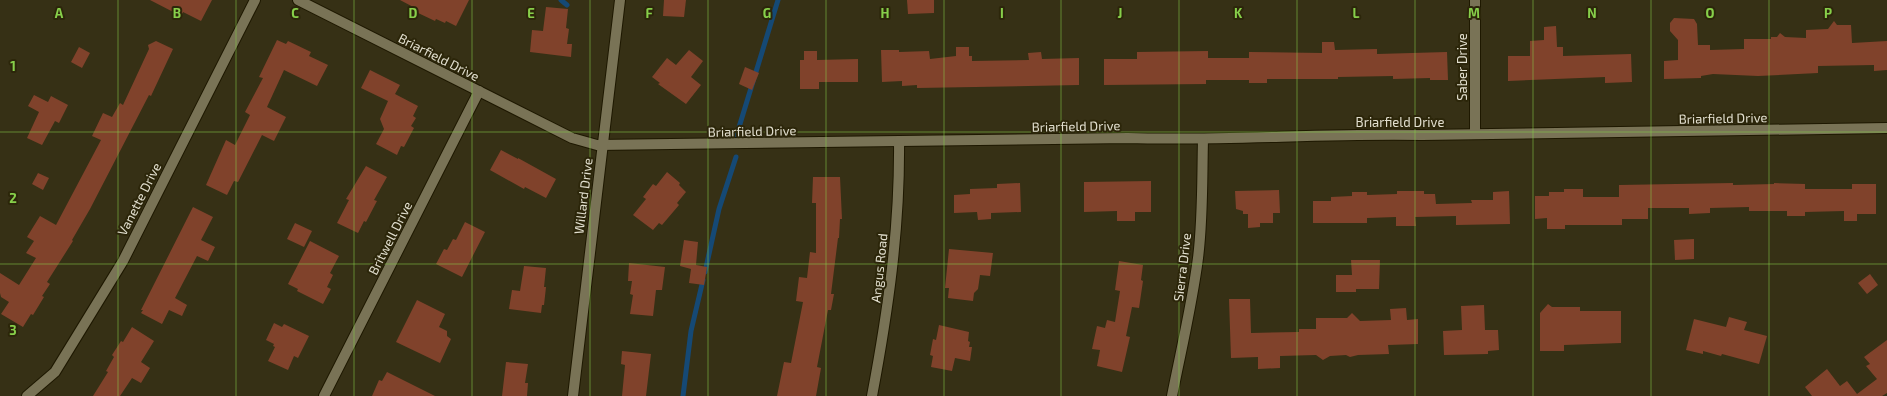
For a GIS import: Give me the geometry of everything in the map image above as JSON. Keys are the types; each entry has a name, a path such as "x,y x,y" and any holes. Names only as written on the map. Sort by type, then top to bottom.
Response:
{"street":[{"name":"Vanette Drive","path":"26,396 55,372 123,261 255,0"},
{"name":"Briarfield Drive","path":"298,0 572,138 597,145 1128,138 1202,139 1373,134 1887,128"},
{"name":"Willard Drive","path":"573,396 620,0"},
{"name":"Saber Drive","path":"1475,0 1475,134"},
{"name":"Britwell Drive","path":"324,396 478,91"},
{"name":"Sierra Drive","path":"1172,396 1188,320 1198,258 1202,214 1202,139"},
{"name":"Angus Road","path":"872,396 888,305 896,240 900,187 899,142"}],"building":[{"path":"150,0 212,0 201,21 183,12 181,16"},
{"path":"400,0 469,0 456,26 446,21 445,23 436,19 435,21 416,12 417,9"},
{"path":"664,0 686,0 684,17 663,16"},
{"path":"907,0 934,0 934,13 908,14"},
{"path":"546,7 568,9 566,28 569,29 567,44 572,44 571,57 530,52 532,30 543,31"},
{"path":"1674,18 1694,19 1697,24 1698,45 1710,45 1710,50 1744,49 1744,39 1771,39 1771,37 1777,37 1780,33 1785,37 1806,38 1806,30 1828,29 1834,21 1837,25 1851,25 1852,43 1887,41 1887,70 1874,71 1874,65 1818,66 1818,73 1758,76 1713,74 1701,76 1701,78 1664,79 1664,61 1678,60 1678,40 1670,31 1670,23"},
{"path":"1556,26 1557,47 1563,47 1563,56 1631,54 1632,82 1605,83 1605,77 1508,81 1508,56 1530,56 1530,41 1544,40 1544,27"},
{"path":"277,40 286,44 288,41 311,52 309,56 328,65 317,86 284,70 267,107 286,117 274,141 262,135 238,182 234,181 227,195 206,185 226,140 235,145 250,115 245,112 263,78 259,77"},
{"path":"156,41 173,49 151,96 149,95 90,209 72,240 73,241 47,282 50,284 42,296 44,297 33,315 31,314 23,327 1,314 9,302 1,297 0,273 19,285 36,258 26,253 34,241 27,237 40,216 56,225 101,140 92,136 103,113 112,117 120,103 123,105 149,49 148,45"},
{"path":"1322,42 1334,42 1335,50 1377,49 1377,54 1447,52 1448,80 1430,80 1430,78 1393,79 1393,76 1338,77 1338,79 1267,79 1267,83 1249,83 1249,80 1206,80 1206,84 1104,85 1104,59 1137,59 1137,52 1208,51 1208,58 1249,58 1249,52 1322,53"},
{"path":"79,47 90,53 82,68 71,62"},
{"path":"956,47 969,47 969,56 972,56 972,61 1029,60 1028,53 1041,52 1042,59 1079,58 1079,85 917,88 917,85 902,86 902,81 882,82 881,50 899,50 899,52 929,51 930,59 956,56"},
{"path":"689,50 703,61 691,77 701,85 686,104 658,84 660,83 652,77 667,58 676,65"},
{"path":"804,51 817,51 817,60 858,59 858,82 819,82 819,89 800,89 800,60 804,60"},
{"path":"745,67 759,73 752,90 739,84"},
{"path":"370,70 400,85 395,94 418,106 413,116 416,118 411,126 414,128 404,147 401,146 397,155 376,144 384,129 380,119 388,101 361,88"},
{"path":"34,95 48,102 51,96 68,105 59,123 55,121 42,145 27,138 39,112 28,106"},
{"path":"501,150 556,179 546,198 525,187 524,189 490,170"},
{"path":"366,166 387,177 374,200 377,201 366,222 364,221 358,233 337,223 349,200 346,199"},
{"path":"667,172 680,183 679,185 686,192 677,203 679,205 662,225 659,223 653,230 633,215 646,199 643,197 653,184 656,186"},
{"path":"38,173 49,178 43,190 32,184"},
{"path":"813,177 840,177 842,219 840,219 839,238 831,294 834,294 831,310 828,310 817,367 821,368 816,396 777,396 784,362 791,363 803,302 796,301 799,277 807,278 810,252 816,253 816,203 812,203"},
{"path":"1151,181 1151,212 1135,212 1135,221 1117,221 1117,211 1084,212 1084,182"},
{"path":"1020,183 1021,212 991,213 991,219 978,220 977,212 954,213 954,195 970,194 970,189 997,188 997,184"},
{"path":"1733,183 1733,185 1774,183 1805,184 1805,189 1852,189 1852,184 1876,184 1876,214 1857,214 1857,221 1844,221 1844,211 1805,212 1805,216 1787,216 1787,211 1749,211 1749,207 1710,208 1710,213 1689,214 1689,208 1648,208 1648,219 1622,219 1622,225 1565,225 1565,229 1547,229 1547,218 1535,219 1535,196 1549,196 1549,192 1564,192 1564,189 1583,189 1583,197 1619,197 1619,185"},
{"path":"1279,190 1280,213 1273,213 1273,223 1260,223 1260,227 1248,228 1248,214 1243,214 1243,211 1236,209 1235,191"},
{"path":"1397,191 1424,191 1424,194 1435,194 1436,204 1472,203 1471,200 1493,200 1493,192 1509,191 1510,224 1456,225 1456,216 1415,217 1416,226 1396,226 1396,217 1367,218 1367,223 1313,223 1313,201 1331,201 1331,197 1352,196 1352,192 1367,192 1367,195 1397,194"},
{"path":"193,207 213,217 201,240 215,247 208,261 197,256 175,298 187,305 182,316 169,310 162,324 141,313 143,310 141,310"},
{"path":"465,222 485,232 462,277 436,264 444,249 447,250 453,239 456,240"},
{"path":"295,223 312,231 304,247 287,239"},
{"path":"1694,239 1694,259 1675,260 1674,240"},
{"path":"684,240 698,242 696,265 707,267 704,285 689,283 691,269 680,266"},
{"path":"310,241 339,256 330,273 333,275 327,287 331,289 323,304 297,291 298,289 288,284"},
{"path":"949,249 993,253 990,276 980,275 978,289 974,293 973,301 948,298 949,288 945,288"},
{"path":"1351,260 1380,260 1379,289 1356,289 1356,292 1336,292 1336,275 1352,275"},
{"path":"1119,261 1143,265 1141,280 1143,281 1139,308 1132,307 1126,336 1130,337 1122,372 1097,366 1100,350 1092,349 1097,326 1105,328 1107,320 1115,322 1120,291 1115,290"},
{"path":"629,263 665,267 662,290 656,290 653,316 630,314 633,295 630,294 632,281 628,281"},
{"path":"524,266 546,268 544,305 542,305 541,313 509,309 512,290 520,291"},
{"path":"1870,274 1878,285 1867,294 1858,283"},
{"path":"1229,299 1250,299 1251,333 1299,332 1299,329 1316,329 1316,318 1347,318 1352,313 1360,321 1391,320 1390,309 1406,308 1407,320 1418,319 1418,344 1388,345 1389,354 1358,355 1350,357 1346,355 1330,356 1323,360 1316,355 1280,356 1280,368 1258,369 1258,357 1231,358"},
{"path":"417,300 445,314 439,327 447,331 447,336 451,339 440,363 396,342"},
{"path":"1548,304 1552,307 1580,307 1580,311 1621,311 1621,343 1564,345 1564,351 1540,351 1540,313"},
{"path":"1484,305 1485,330 1498,330 1499,350 1488,351 1488,354 1444,355 1443,331 1462,330 1461,306"},
{"path":"1729,317 1747,322 1744,330 1767,336 1759,364 1722,354 1721,356 1703,351 1703,354 1686,350 1694,319 1726,327"},
{"path":"274,323 282,327 284,324 309,336 298,358 294,356 288,370 268,361 275,347 273,346 274,344 266,340"},
{"path":"939,325 969,332 969,347 972,347 970,361 955,358 952,371 931,367 933,356 930,355 933,339 936,340"},
{"path":"132,327 154,341 141,362 150,368 141,383 132,378 120,396 93,396 108,372 106,371 114,357 112,355 121,341 123,342"},
{"path":"1887,340 1887,393 1882,396 1812,396 1805,387 1827,369 1840,386 1847,381 1857,394 1877,379 1866,366 1870,364 1864,357"},
{"path":"622,351 651,354 646,396 622,396 625,365 621,364"},
{"path":"506,362 528,364 525,383 528,383 527,396 502,396"},
{"path":"387,372 435,396 372,396 379,380 382,381"}],"waterway":[{"path":"561,0 567,5"},
{"path":"736,137 778,0"},
{"path":"705,272 719,209 736,157"},
{"path":"683,396 691,331 703,280"}]}
